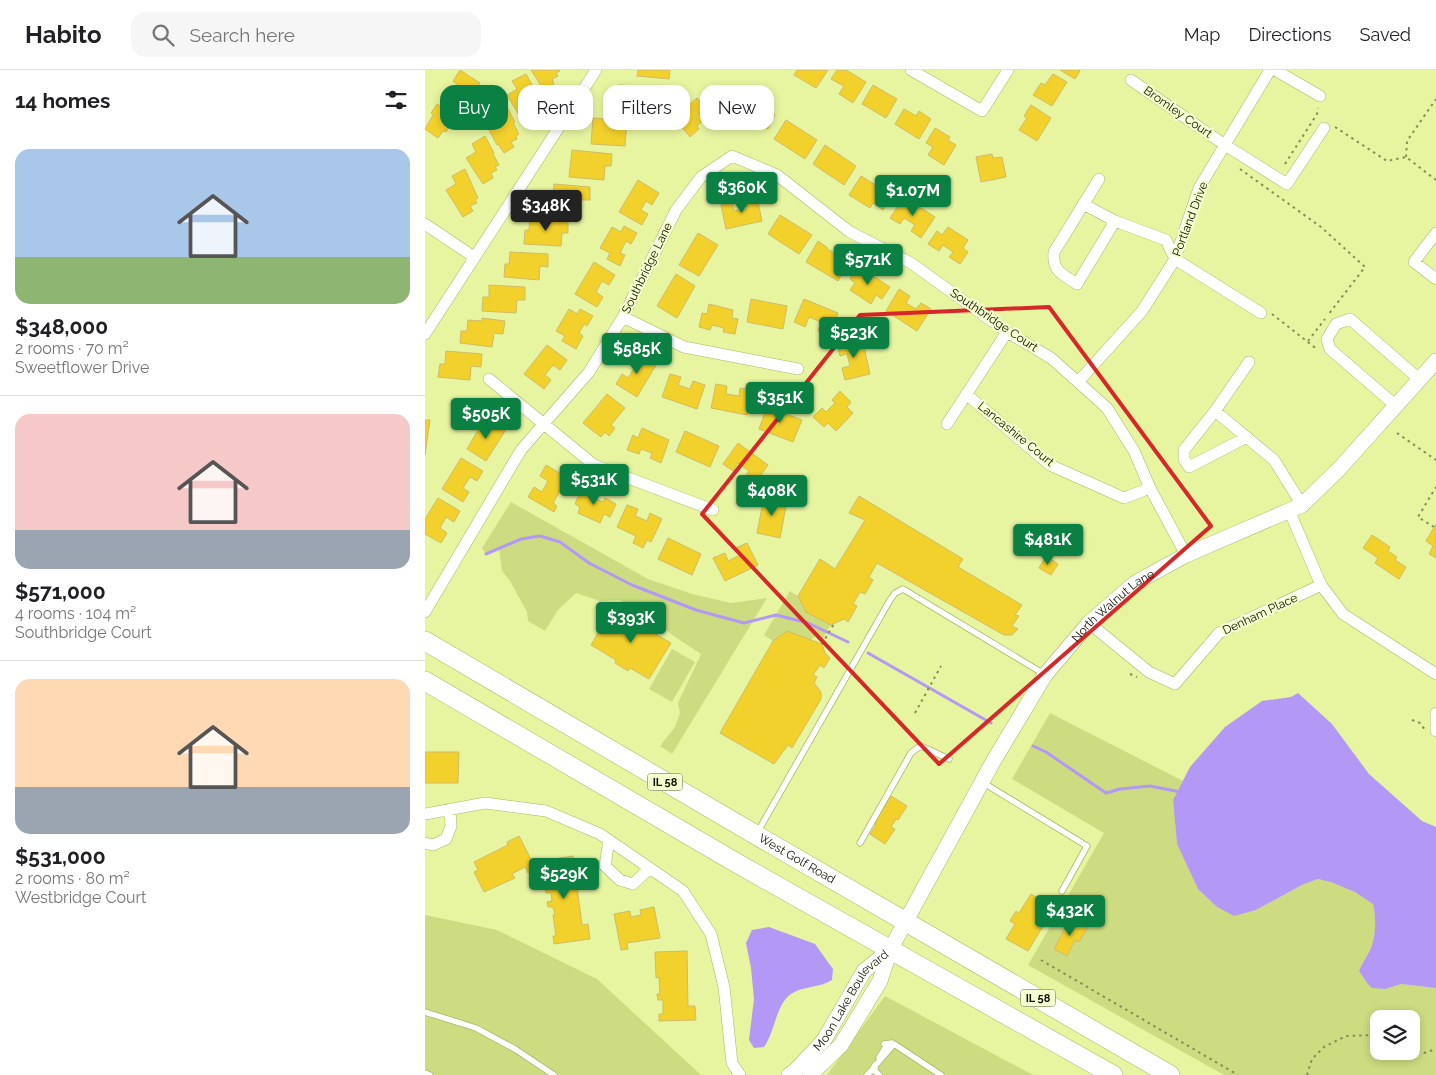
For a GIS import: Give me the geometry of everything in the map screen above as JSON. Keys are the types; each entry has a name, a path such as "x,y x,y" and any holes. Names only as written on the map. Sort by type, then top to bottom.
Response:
{"main road":[{"name":"West Golf Road","path":"425,641 1170,1075"},
{"name":"IL 58","path":"425,681 741,865 1113,1075"}],"street":[{"path":"425,334 596,70"},
{"path":"911,70 982,111 1008,70"},
{"name":"Portland Drive","path":"1079,382 1142,311 1175,259 1199,188 1270,70"},
{"path":"1275,70 1320,96"},
{"name":"Bromley Court","path":"1131,80 1225,145 1287,184 1328,126"},
{"name":"Southbridge Lane","path":"425,612 521,450 589,372 623,317 676,210 701,177 732,156"},
{"name":"Southbridge Court","path":"732,156 777,175 850,232 911,263 1007,332 1051,358 1079,382 1107,408 1134,451 1150,488 1186,555"},
{"path":"1099,179 1054,252 1053,260 1056,269 1077,284 1115,221"},
{"path":"1083,204 1115,221 1166,240 1175,259 1266,313"},
{"path":"425,224 474,257"},
{"path":"1436,233 1414,262 1436,279"},
{"path":"623,317 684,347 798,369"},
{"path":"1395,405 1331,349 1327,339 1336,324 1350,319 1419,378"},
{"name":"Lancashire Court","path":"947,424 1007,332"},
{"name":"North Walnut Lane","path":"890,950 982,782 1045,675 1089,623 1135,583 1186,555 1295,508 1339,469 1436,361"},
{"path":"1247,438 1189,467 1184,459 1184,450 1215,411 1249,362"},
{"path":"489,379 595,464 713,510"},
{"name":"Lancashire Court","path":"966,394 1050,465 1124,498 1150,488"},
{"path":"1215,411 1275,460 1295,508 1321,585 1343,614 1436,674"},
{"name":"Denham Place","path":"1089,623 1149,672 1175,684 1219,633 1321,585"},
{"path":"1436,713 1436,731"},
{"path":"425,814 485,803 545,811 600,834 683,891 711,934 723,987 732,1063 739,1075"},
{"path":"425,843 433,845 446,839 451,826 450,809"},
{"path":"609,840 605,866 619,880 633,884 650,868"},
{"name":"Moon Lake Boulevard","path":"789,1075 825,1040 864,970 890,950"},
{"name":"Moon Lake Boulevard","path":"810,1075 841,1045 880,981 890,950"}],"lane":[{"path":"756,835 895,593 903,589 1045,675"},
{"path":"860,843 911,753 919,747 923,747 949,759"},
{"path":"982,782 1087,846 1062,891"},
{"path":"425,1012 467,1025 488,1034 515,1049 554,1075"},
{"path":"867,1075 872,1070 884,1044"},
{"path":"878,1075 875,1071 875,1066 894,1044 941,1075"},
{"path":"425,1073 430,1075"},
{"path":"871,1075 878,1075"}],"path":[{"path":"1285,164 1317,114 1320,96"},
{"path":"1406,157 1407,141 1436,99"},
{"path":"1328,126 1387,161 1406,157 1436,180"},
{"path":"1234,165 1321,227 1365,267 1308,341"},
{"path":"1266,313 1308,341 1323,354"},
{"path":"1397,433 1436,460"},
{"path":"1434,528 1418,517 1436,487"},
{"path":"822,644 835,622"},
{"path":"915,713 941,666"},
{"path":"1041,960 1239,1075"},
{"path":"1307,1075 1313,1059 1324,1047 1346,1036 1370,1035"},
{"path":"1420,1052 1424,1053 1436,1049"}],"highlighted area":[{"path":"1049,307 1211,526 939,764 702,514 860,315"}],"green space":[{"path":"511,502 648,579 692,594 731,603 767,598 672,754 660,746 675,727 680,713 678,703 701,654 644,613 619,600 600,601 576,593 557,611 545,631 528,621 527,612 510,581 502,571 499,548 486,554 482,548"},
{"path":"790,591 798,596 806,612 831,625 823,638 815,636 811,640 787,632 773,641 764,635"},
{"path":"672,649 695,662 672,702 649,689"},
{"path":"1050,713 1183,781 1173,800 1177,843 1198,889 1217,907 1234,915 1256,910 1302,885 1318,879 1331,881 1355,891 1373,904 1375,915 1374,938 1359,971 1367,983 1436,988 1436,1075 1224,1075 1028,965 1104,833 1012,779"},
{"path":"425,915 497,930 597,979 701,1075 425,1075"},
{"path":"885,996 1033,1075 827,1075"}],"shaded area":[{"path":"1298,693 1332,724 1369,774 1422,821 1436,827 1436,988 1401,984 1385,989 1372,988 1367,983 1359,971 1373,940 1375,914 1373,904 1355,892 1331,882 1318,879 1302,885 1256,910 1234,916 1217,907 1198,889 1177,844 1173,800 1190,767 1225,727 1262,701 1291,697"},
{"path":"769,927 815,944 833,969 832,980 795,991 791,994 782,1004 764,1047 754,1048 749,1040 754,999 746,943 752,930"}],"building":[{"path":"460,70 480,83 479,85 458,85 453,81"},
{"path":"531,70 560,71 556,73 558,76 552,79 554,84 541,85"},
{"path":"638,70 670,70 669,79 637,76"},
{"path":"797,70 828,70 816,88 794,75"},
{"path":"837,70 846,70 866,82 853,103 839,94 844,86 831,79"},
{"path":"1060,70 1079,70 1080,71 1075,79"},
{"path":"526,74 532,85 518,85 518,114 508,97 508,94 517,89 512,81"},
{"path":"1053,74 1067,82 1052,106 1033,95 1041,83 1045,85"},
{"path":"873,85 897,99 886,118 862,104"},
{"path":"697,98 700,101 700,123 697,126 699,129 690,137 684,130 690,130 690,104"},
{"path":"437,104 440,106 440,130 447,130 446,132 443,131 438,138 425,129 433,115 431,113"},
{"path":"1031,105 1051,118 1037,141 1019,130 1027,118 1024,116"},
{"path":"508,109 519,134 516,136 517,139 511,142 514,147 504,153 497,145 489,130 508,130"},
{"path":"904,109 916,116 919,111 931,119 919,139 895,124"},
{"path":"593,118 603,119 603,130 626,130 625,146 591,144"},
{"path":"786,120 817,140 805,159 774,139"},
{"path":"935,128 950,137 948,140 956,145 944,165 928,155 933,147 926,143"},
{"path":"485,136 499,165 495,167 497,170 491,173 493,178 483,184 466,158 476,152 472,144"},
{"path":"825,145 856,166 844,185 813,164"},
{"path":"572,150 612,154 611,166 605,166 604,180 569,177"},
{"path":"992,154 993,158 1002,157 1006,177 981,182 976,157"},
{"path":"465,169 478,198 475,200 477,203 470,206 473,211 463,217 446,190 456,184 452,176"},
{"path":"861,176 892,195 883,210 873,203 870,208 849,195"},
{"path":"638,180 659,193 652,205 646,201 641,210 648,214 642,225 619,212"},
{"path":"554,184 590,187 590,200 580,200 579,213 558,211 559,202 553,202"},
{"path":"757,197 762,221 726,229 721,205 732,203 734,211 747,209 745,200"},
{"path":"904,197 935,217 921,238 911,231 915,225 904,218 900,224 890,218"},
{"path":"780,215 812,235 799,254 768,234"},
{"path":"530,218 568,220 568,233 562,233 561,246 524,244 525,230 529,230"},
{"path":"624,226 637,233 631,244 626,241 620,253 625,255 620,266 607,259 610,253 600,248 612,227 621,232"},
{"path":"948,227 968,240 963,248 968,252 960,264 949,257 953,252 943,245 939,251 928,244 937,231 942,235"},
{"path":"698,233 718,245 699,276 679,265"},
{"path":"818,241 827,249 850,261 838,281 806,262"},
{"path":"510,252 548,254 548,267 540,266 539,280 504,277 505,264 509,264"},
{"path":"594,262 615,275 609,285 602,281 596,292 603,297 597,307 575,294"},
{"path":"858,266 890,287 882,299 876,295 871,304 850,290 855,283 850,279"},
{"path":"676,274 695,286 677,318 657,306"},
{"path":"489,285 525,287 525,300 517,300 516,313 482,311 483,297 489,297"},
{"path":"899,289 910,296 906,303 916,309 921,303 931,309 917,331 886,311"},
{"path":"751,299 787,306 783,329 747,322"},
{"path":"804,299 838,313 829,335 818,331 821,322 809,317 805,327 794,322"},
{"path":"709,304 733,310 732,318 738,319 735,334 723,332 724,328 712,325 710,330 699,327 702,313 707,314"},
{"path":"569,309 577,314 580,309 593,316 587,326 584,324 579,333 583,336 576,349 562,341 565,336 556,331"},
{"path":"482,318 505,321 503,334 494,333 492,347 460,343 461,331 467,331 468,320 482,321"},
{"path":"862,338 870,374 845,380 842,368 850,366 847,354 840,356 837,344"},
{"path":"547,345 567,360 560,370 553,365 545,375 551,380 544,389 524,374"},
{"path":"446,351 482,354 481,367 471,366 470,380 438,377 440,364 445,364"},
{"path":"633,352 656,365 637,397 616,384 622,374 628,378 635,367 627,363"},
{"path":"670,374 681,377 678,385 690,389 693,381 705,385 697,409 662,397"},
{"path":"716,384 727,386 726,394 739,396 740,388 752,390 747,415 711,408"},
{"path":"840,391 851,402 847,407 853,413 836,431 828,423 824,427 813,417 822,408 826,412 835,403 832,400"},
{"path":"607,394 625,408 611,425 615,428 609,436 605,432 601,437 583,423"},
{"path":"767,407 802,420 793,442 759,429"},
{"path":"425,420 430,420 425,455"},
{"path":"494,421 507,428 486,461 467,449 482,423 490,428"},
{"path":"642,428 669,440 661,463 650,458 652,453 641,449 639,454 627,450 633,435 638,438"},
{"path":"685,431 719,446 710,467 676,452"},
{"path":"738,443 768,465 754,485 744,478 749,471 738,463 733,471 723,464"},
{"path":"461,458 483,471 477,481 470,477 463,488 469,492 463,502 442,489"},
{"path":"546,465 568,478 553,503 557,506 554,512 528,497 534,487 542,492 548,481 540,476"},
{"path":"582,487 593,493 591,497 603,502 605,498 616,504 610,517 604,514 600,523 578,513 580,507 575,504"},
{"path":"859,496 963,559 958,567 1022,605 1015,615 1019,616 1012,626 1018,629 1012,635 1004,635 877,563 869,577 873,580 865,594 860,592 853,604 857,606 848,622 844,619 831,625 806,612 798,596 820,559 835,569 865,520 849,513"},
{"path":"764,497 787,501 780,538 757,533"},
{"path":"438,498 460,511 454,522 446,517 440,528 447,533 441,543 425,534 425,519"},
{"path":"627,505 638,509 635,516 647,521 650,513 662,519 651,542 647,540 643,548 633,543 636,536 617,527"},
{"path":"1436,524 1436,558 1429,554 1433,546 1426,541"},
{"path":"1372,535 1390,547 1388,551 1397,557 1395,560 1406,567 1399,579 1375,563 1378,558 1363,548"},
{"path":"668,538 701,554 692,575 658,559"},
{"path":"747,543 758,565 725,581 713,558 725,553 728,561 740,555 736,548"},
{"path":"1046,556 1058,564 1051,575 1039,568"},
{"path":"612,609 671,643 649,679 630,668 628,671 615,663 616,660 591,645"},
{"path":"787,631 822,644 825,653 830,658 824,668 820,665 813,675 817,677 814,683 821,692 821,699 792,748 788,745 774,764 720,733 773,641"},
{"path":"425,752 459,752 458,783 425,783"},
{"path":"891,796 907,806 891,827 895,829 885,844 870,834"},
{"path":"519,836 536,869 528,873 525,867 512,874 515,878 484,892 474,872 478,870 474,862 508,845 507,842"},
{"path":"573,856 582,925 588,924 590,939 554,944 553,936 556,936 553,915 555,915 553,907 548,907 547,902 552,901 551,893 546,893 541,861"},
{"path":"1031,894 1054,908 1028,951 1006,939 1015,924 1010,921 1016,911 1019,913"},
{"path":"654,907 660,938 627,943 628,949 621,950 614,914 630,911 631,917 641,915 640,910"},
{"path":"1070,919 1087,928 1079,942 1075,940 1067,956 1054,949"},
{"path":"687,951 688,1006 695,1006 696,1020 659,1021 659,1014 663,1014 663,1000 658,1000 657,994 660,994 659,977 656,978 655,952"}],"waterway":[{"path":"486,554 521,539 540,536 560,542 589,563 632,585 696,610 744,623 776,615 808,623 848,642"},
{"path":"868,653 991,723"},
{"path":"1033,746 1046,752 1106,793 1120,789 1150,786 1181,792"}]}
